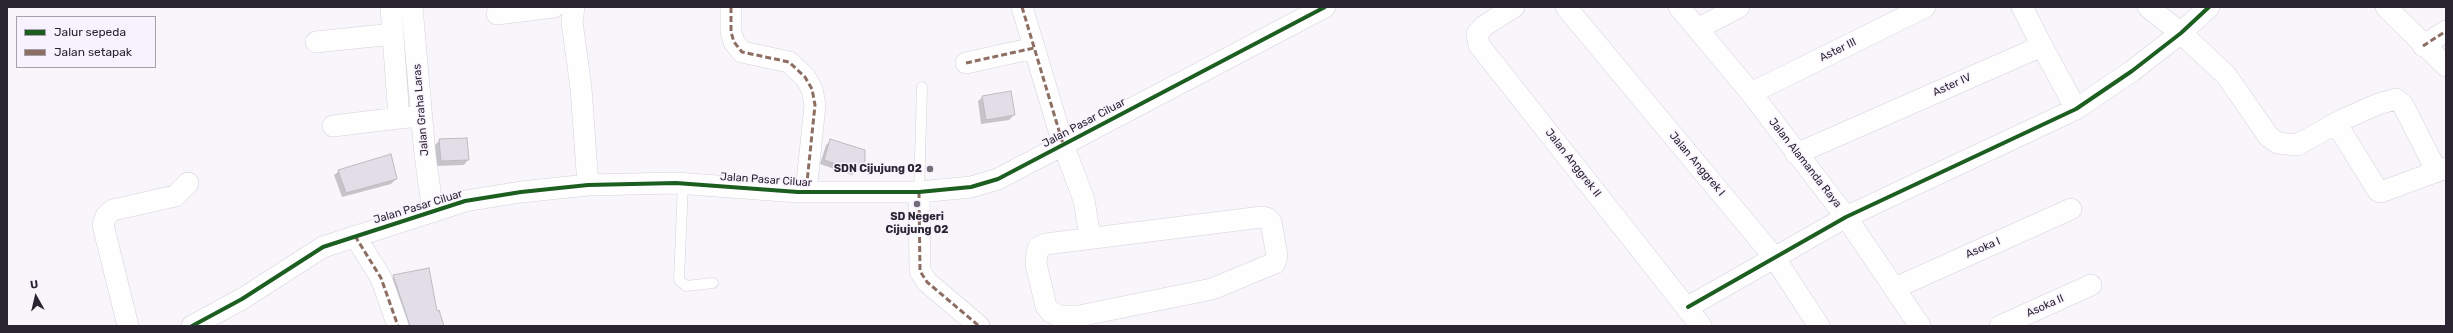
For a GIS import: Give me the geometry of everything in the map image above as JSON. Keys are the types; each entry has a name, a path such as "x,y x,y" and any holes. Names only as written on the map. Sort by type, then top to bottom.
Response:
{"street":[{"path":"391,7 399,118"},
{"name":"Jalan Graha Laras","path":"412,7 433,212"},
{"path":"497,14 554,7"},
{"path":"574,7 572,22 581,88 588,185"},
{"path":"731,7 731,32 734,42 742,52 789,62 805,77 812,89 815,105 806,192"},
{"path":"1022,7 1063,144 1084,200 1090,237"},
{"name":"Jalan Pasar Ciluar","path":"192,326 242,299 323,247 473,200 588,185 683,183 806,192 919,192 971,187 998,179 1325,7"},
{"name":"Jalan Anggrek II","path":"1514,7 1484,26 1477,34 1479,45 1701,326"},
{"name":"Jalan Anggrek I","path":"1566,7 1774,257 1819,326"},
{"name":"Jalan Alamanda Raya","path":"1679,7 1751,93 1796,154 1846,217 1920,326"},
{"path":"1697,29 1739,7"},
{"name":"Aster III","path":"1751,93 1925,7"},
{"path":"2022,7 2076,109"},
{"path":"2148,7 2182,33 2226,75 2269,137 2278,143 2297,145 2336,123 2378,104 2396,99 2402,105 2442,170 2382,192 2378,191 2336,123"},
{"path":"1688,308 1774,257 1846,217 2076,109 2104,92 2182,33 2210,7"},
{"path":"2386,7 2446,66"},
{"path":"2424,46 2446,31"},
{"path":"316,42 393,34"},
{"name":"Aster IV","path":"1796,154 2042,46"},
{"path":"966,63 1034,48"},
{"path":"333,126 422,116"},
{"path":"128,326 103,225 106,216 112,210 175,196 188,183"},
{"path":"919,192 920,271 928,282 979,326"},
{"name":"Asoka I","path":"1895,288 2071,209"},
{"path":"1267,218 1271,222 1276,261 1212,289 1079,316 1059,316 1051,312 1046,306 1036,264 1037,252 1039,247 1046,244 1090,237 1267,218"},
{"path":"355,236 380,278 398,326"},
{"name":"Asoka II","path":"2000,326 2091,285"}],"lane":[{"path":"919,192 922,87"},
{"path":"683,183 679,280 686,286 713,283"}],"building":[{"path":"1011,91 1015,115 986,120 982,96"},
{"path":"467,138 469,160 441,161 439,139"},
{"path":"830,139 865,150 865,161 857,171 824,160"},
{"path":"391,154 397,179 346,193 338,170"},
{"path":"429,268 437,311 439,310 444,326 410,326 393,275"}],"marked path":[{"path":"731,7 731,32 734,42 742,52 789,62 805,77 812,89 815,105 806,192"},
{"path":"1022,7 1063,144"},
{"path":"2423,46 2446,31"},
{"path":"966,63 1034,48"},
{"path":"919,192 920,271 927,282 979,326"},
{"path":"355,236 381,278 398,326"}],"cycle path":[{"path":"192,326 242,299 323,247 465,201 521,192 588,185 676,183 798,192 919,192 971,187 998,179 1325,7"},
{"path":"1688,307 1846,217 2076,109 2132,71 2181,33 2209,7"}],"place":[{"name":"SDN Cijujung 02","path":"930,169"},
{"name":"SD Negeri Cijujung 02","path":"917,204"}]}
